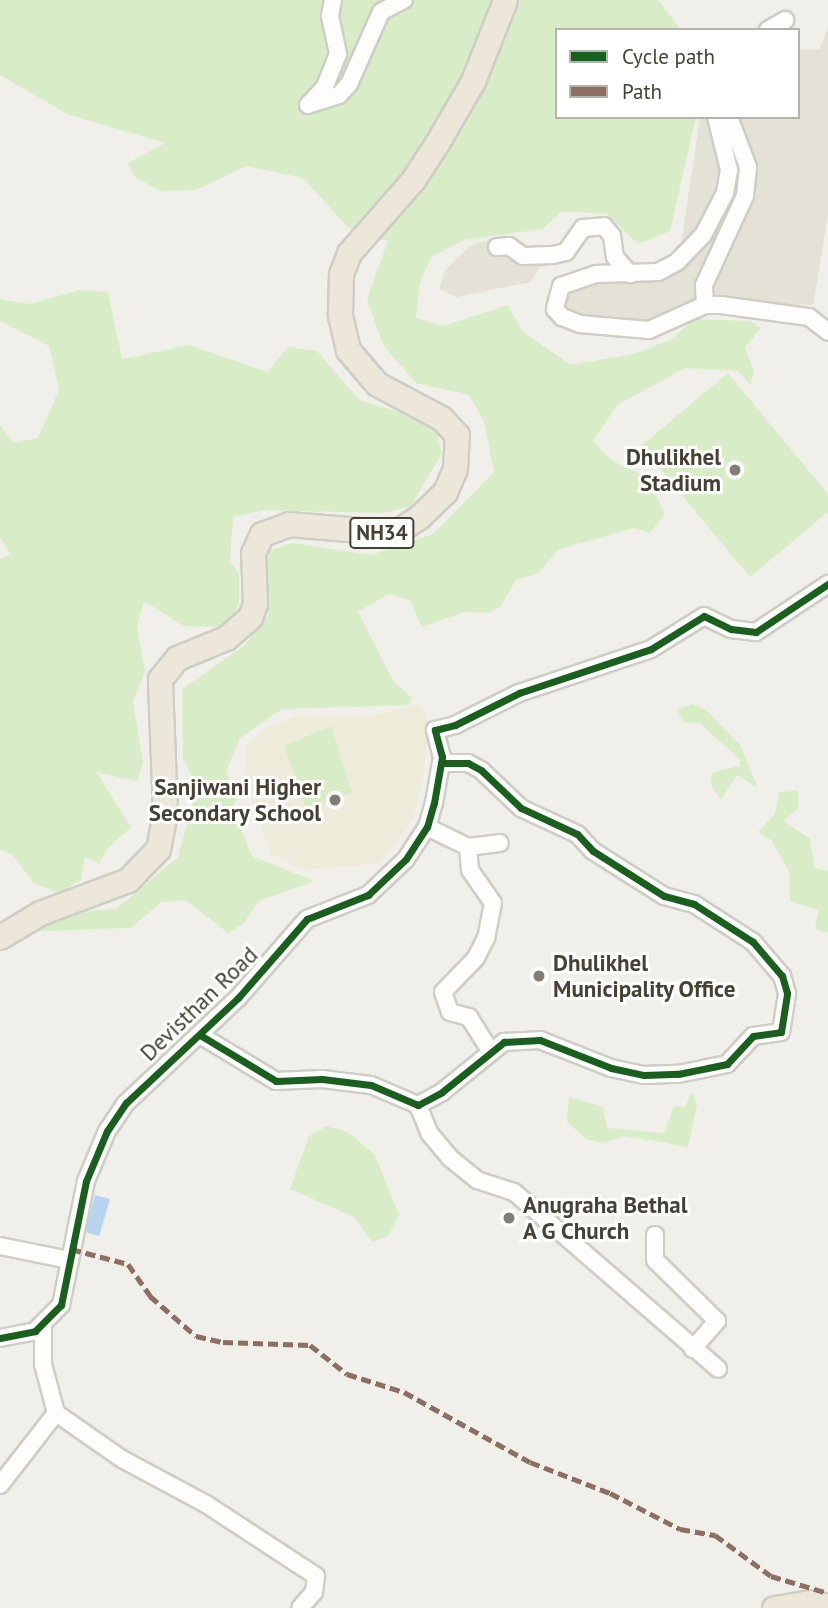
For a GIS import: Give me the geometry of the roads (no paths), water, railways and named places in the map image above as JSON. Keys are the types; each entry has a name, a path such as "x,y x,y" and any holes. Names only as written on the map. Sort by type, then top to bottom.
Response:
{"highway":[{"name":"NH34","path":"0,937 31,917 128,880 158,849 165,812 160,679 177,658 226,638 250,617 255,604 253,553 262,534 289,524 395,533 419,517 444,492 455,469 457,435 441,418 376,384 348,350 340,314 341,274 349,253 412,180 437,143 473,81 505,0"},
{"path":"774,1608 810,1602 828,1606"}],"street":[{"path":"332,0 330,16 338,54 324,88 308,106 339,94 349,84 382,12 404,0"},
{"path":"771,28 785,20"},
{"path":"724,119 729,170 718,209 703,235 677,262 658,272 596,274 561,286 555,309 580,324 649,330 705,305 809,317 828,332"},
{"path":"705,305 705,285 738,215 746,186 747,167 724,119"},
{"path":"497,247 509,246 523,256 553,255 566,252 583,228 598,225 612,236 615,257 630,274"},
{"name":"Devisthan Road","path":"43,1327 61,1305 86,1181 107,1131 142,1085 200,1035 271,963 292,933 307,919 368,895 407,859 427,827 441,763 435,730 455,725 519,693 651,649 704,616 731,629 756,632 828,584"},
{"path":"418,1105 442,1093 490,1050 504,1042 530,1038 633,1072 695,1073 727,1064 753,1036 781,1032 787,993 782,976 753,942 694,904 664,896 593,851 577,834 521,808 474,766 441,763"},
{"path":"427,827 468,848 500,843"},
{"path":"468,848 470,870 493,903 493,914 476,958 443,992 450,1012 469,1017 490,1050"},
{"path":"200,1035 275,1081 322,1079 371,1085 418,1105 430,1134 450,1158 477,1180 514,1192 718,1369"},
{"path":"655,1236 655,1260 717,1321 693,1349"},
{"path":"0,1246 69,1260"},
{"path":"0,1338 43,1327 43,1364 56,1413 122,1459 206,1504 316,1576 314,1592 300,1608"},
{"path":"0,1485 56,1413"}],"water":[{"path":"95,1195 110,1199 99,1236 85,1232"}],"place":[{"name":"Dhulikhel Stadium","path":"735,470"},
{"name":"Sanjiwani Higher Secondary School","path":"335,800"},
{"name":"Dhulikhel Municipality Office","path":"539,976"},
{"name":"Anugraha Bethal A G Church","path":"509,1218"}]}
